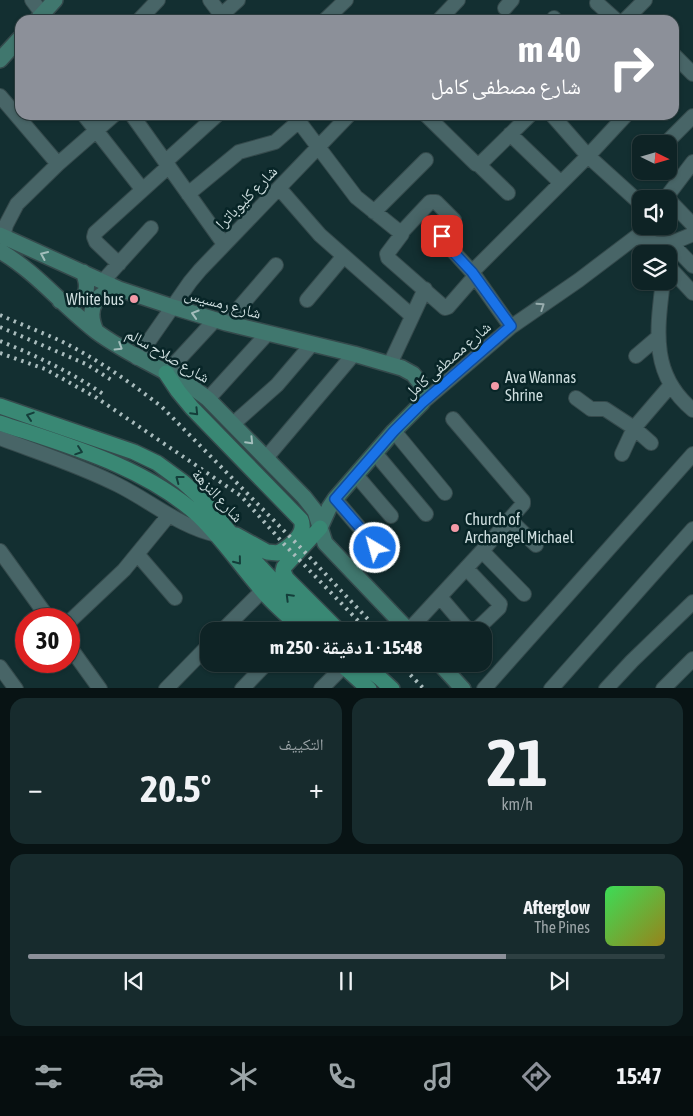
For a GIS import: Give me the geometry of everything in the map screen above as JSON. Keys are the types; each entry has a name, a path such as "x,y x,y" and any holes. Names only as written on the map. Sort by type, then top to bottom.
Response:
{"main road":[{"path":"44,15 55,0"},
{"path":"0,60 15,44"},
{"name":"شارع رمسيس","path":"1,241 82,272 119,289 173,307 221,322 390,364 408,371 417,379 422,391 422,403"},
{"name":"شارع صلاح سالم","path":"1,241 23,267 60,302 96,331 137,358 195,389 208,399 310,504 318,519 325,543 399,622"},
{"path":"60,302 77,302 83,297 87,289 82,272"},
{"path":"96,331 92,322 92,312 95,303 101,295 110,290 119,289"},
{"path":"166,373 188,404 303,524 301,534 282,551 272,554 222,533"},
{"name":"شارع مصطفى كامل","path":"320,528 335,499 394,431 422,403"},
{"name":"شارع النزهة","path":"0,406 134,452 157,463 184,482 202,499 222,533 262,591 293,622"},
{"name":"شارع النزهة","path":"0,423 105,460 152,482 222,533 315,622"},
{"path":"127,469 134,452"},
{"path":"320,528 284,567 284,575 330,622"},
{"path":"350,672 369,688"},
{"path":"372,672 392,688"},
{"path":"376,672 380,678"},
{"path":"448,672 463,688"}],"street":[{"path":"32,0 40,15"},
{"path":"144,15 158,0"},
{"path":"210,0 219,15"},
{"path":"224,15 238,0"},
{"path":"330,15 346,0"},
{"path":"444,15 458,0"},
{"path":"634,15 645,0"},
{"path":"597,3 610,15"},
{"path":"679,62 693,74"},
{"path":"0,96 15,114"},
{"path":"674,135 693,116"},
{"path":"20,120 58,164"},
{"path":"88,120 142,189"},
{"path":"1,241 6,225 17,204 58,164 108,120"},
{"path":"136,120 224,244"},
{"path":"119,264 96,242 94,238 95,233 212,120"},
{"path":"188,194 240,152 275,142 294,120"},
{"path":"298,120 356,197 401,233"},
{"name":"شارع كليوباترا","path":"137,358 190,282 343,120"},
{"path":"438,120 476,164 508,193"},
{"path":"479,165 525,120"},
{"path":"556,120 588,156 632,196"},
{"path":"511,326 474,274 442,239 442,236 454,220 436,202 430,202 401,233 402,237 388,252 387,256 444,308 448,307 474,274 588,156 616,120"},
{"path":"510,134 561,183"},
{"path":"374,212 426,160"},
{"path":"673,190 693,162"},
{"path":"279,188 298,212 342,257 412,316"},
{"path":"677,209 693,225"},
{"path":"103,281 152,228"},
{"path":"668,245 693,234"},
{"name":"شارع مصطفى كامل","path":"422,403 511,326 579,280 637,235"},
{"path":"646,235 654,245"},
{"path":"672,244 693,266"},
{"path":"307,300 342,257"},
{"path":"166,373 221,322 276,265"},
{"path":"677,276 693,293"},
{"path":"390,364 425,289"},
{"path":"662,290 657,338 662,363 670,386 693,410"},
{"path":"208,399 268,333"},
{"path":"636,356 657,338"},
{"path":"233,424 277,385 312,344"},
{"path":"266,458 354,354"},
{"path":"622,454 634,428 670,386"},
{"path":"576,398 591,409 605,409 634,428 650,443"},
{"path":"416,622 523,504 523,501 453,420"},
{"path":"394,431 445,493"},
{"path":"0,438 116,484 192,528 222,533"},
{"path":"375,453 426,514"},
{"path":"484,688 693,454"},
{"path":"356,475 391,516"},
{"path":"335,499 375,546 352,572"},
{"path":"80,612 138,555 169,516"},
{"path":"510,520 536,545"},
{"path":"551,688 693,529"},
{"path":"0,551 40,608"},
{"path":"482,551 524,594"},
{"path":"138,555 175,598"},
{"path":"466,568 500,604 499,608 484,622"},
{"path":"231,622 262,591"},
{"path":"440,596 462,622"},
{"path":"606,688 693,602"},
{"path":"166,688 200,654"},
{"path":"663,688 693,659"},
{"path":"80,661 100,688"},
{"path":"0,667 16,688"},
{"path":"242,688 258,672"},
{"path":"321,688 336,672"}],"railway":[{"path":"0,315 61,341 87,355 162,407 301,548 371,622"},
{"path":"0,327 86,364 113,381"},
{"path":"0,341 81,380 106,396"},
{"path":"0,353 45,369 97,398 241,496 284,544 359,622"},
{"path":"408,672 423,688"}],"place":[{"name":"White bus","path":"134,299"},
{"name":"Ava Wannas Shrine","path":"495,386"},
{"name":"Church of Archangel Michael","path":"455,528"}],"route":[{"path":"375,548 374,544 335,499 394,431 422,403 511,326 472,272 443,241 442,236"}]}
